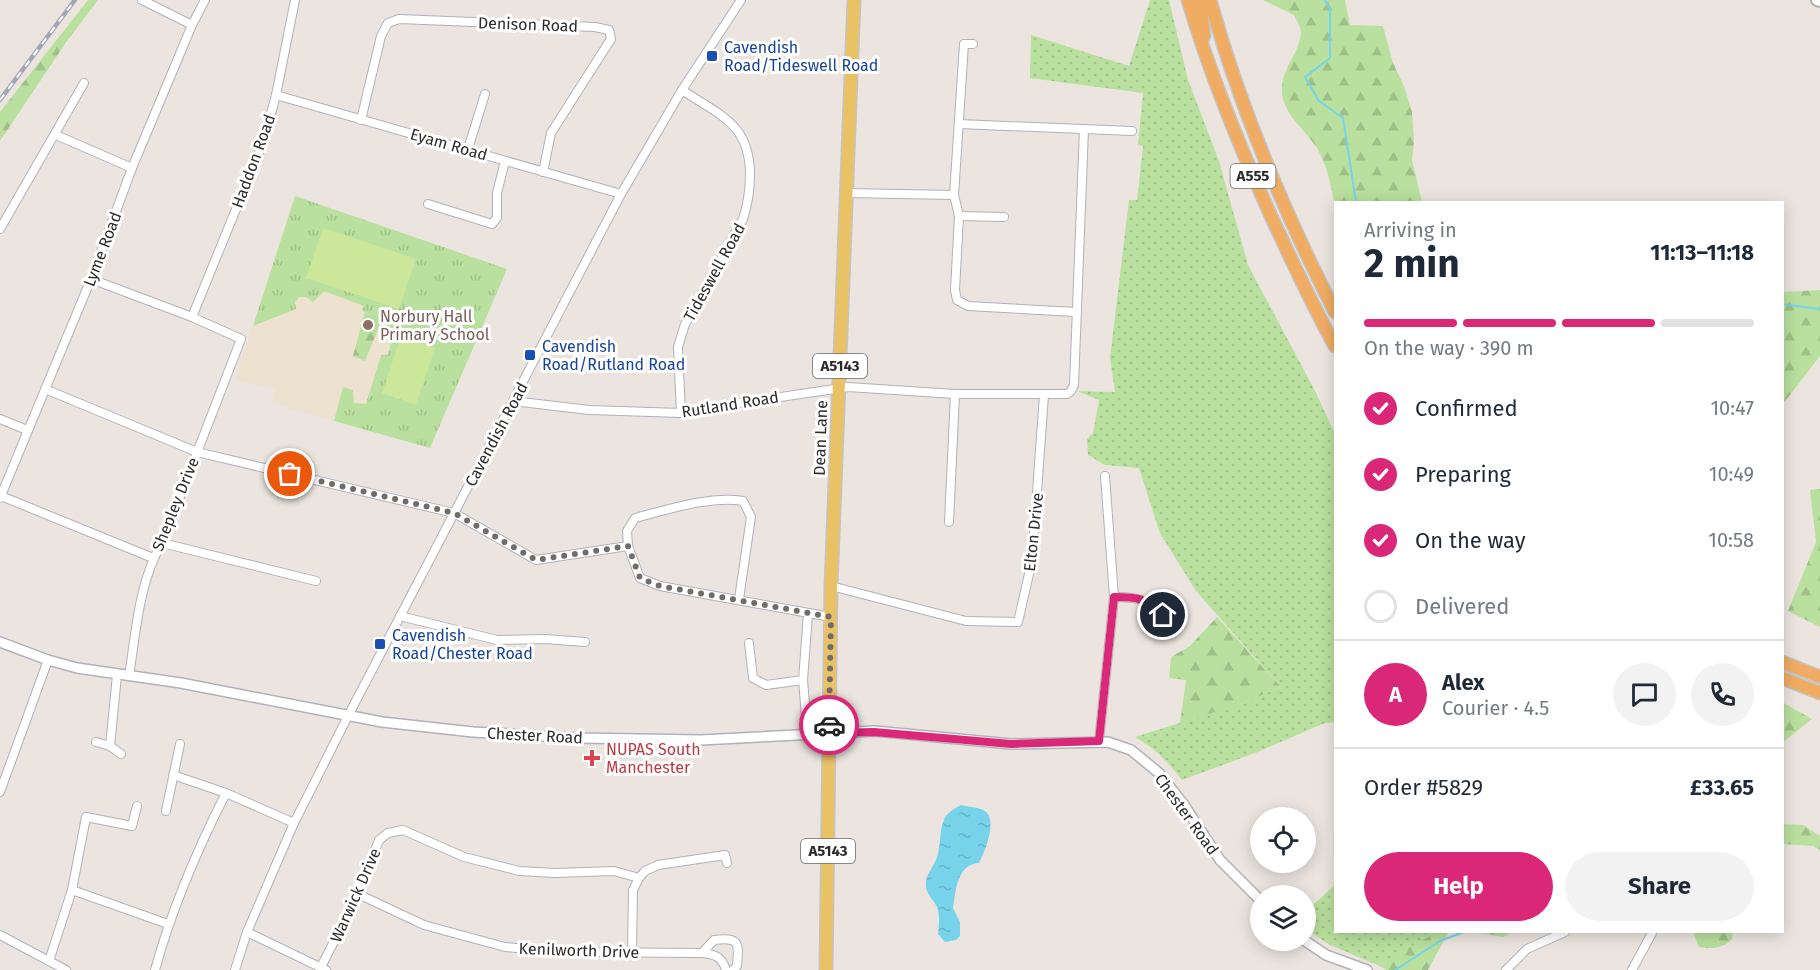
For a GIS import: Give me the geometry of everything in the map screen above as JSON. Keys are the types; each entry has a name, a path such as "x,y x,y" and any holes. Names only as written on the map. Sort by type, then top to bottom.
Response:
{"highway":[{"name":"A555","path":"1188,0 1207,61 1236,137 1306,291 1334,344"},
{"path":"1200,0 1207,61"},
{"name":"A555","path":"1210,0 1253,131 1334,310"},
{"path":"1784,663 1820,677"},
{"path":"1784,679 1820,693"}],"main road":[{"name":"Dean Lane","path":"829,733 831,586 854,0"},
{"name":"A5143","path":"826,970 829,733"}],"street":[{"path":"142,0 192,25"},
{"name":"Lyme Road","path":"0,497 91,279 132,168 192,25 205,0"},
{"name":"Haddon Road","path":"192,317 263,142 276,95 295,0"},
{"name":"Cavendish Road","path":"236,970 247,933 294,823 400,616 621,194 682,90 741,0"},
{"name":"Denison Road","path":"361,120 381,36 388,23 399,19 595,27 609,30 611,39 551,133 543,171"},
{"path":"973,44 964,44 954,195 959,216 955,290 957,300 968,306 1076,312 1084,129"},
{"path":"0,229 84,83"},
{"name":"Tideswell Road","path":"681,413 678,347 685,324 743,219 747,206 750,176 749,154 740,133 730,122 682,90"},
{"path":"468,149 485,94"},
{"name":"Eyam Road","path":"276,95 621,194"},
{"path":"959,124 1132,131"},
{"path":"56,135 132,168"},
{"path":"428,204 492,224 497,218 497,193 506,161"},
{"path":"846,193 954,195"},
{"path":"959,216 1004,217"},
{"path":"91,279 192,317"},
{"name":"Rutland Road","path":"513,402 589,410 681,413 839,387 954,394 1067,394 1074,385 1076,312"},
{"name":"Shepley Drive","path":"129,676 141,605 153,558 162,543 241,339 192,317"},
{"path":"45,389 197,452 454,513 536,560 628,546"},
{"path":"949,522 954,394"},
{"name":"Elton Drive","path":"831,586 966,621 1018,622 1032,561 1044,395"},
{"path":"0,419 27,430"},
{"path":"1099,741 1114,597 1106,476"},
{"path":"0,497 153,558"},
{"path":"739,599 751,517 743,501 728,498 635,518 627,531 628,546 640,578 660,586 831,617"},
{"path":"162,543 316,581"},
{"path":"1114,597 1143,599 1176,627"},
{"path":"806,717 803,680 808,614"},
{"path":"400,616 497,640 545,639 585,642"},
{"name":"Chester Road","path":"0,642 48,660 117,675 247,695 348,716 473,732 577,738 701,740 874,732 1011,744 1099,741 1116,744 1131,750 1159,773 1184,805 1220,860 1250,891"},
{"path":"749,643 753,678 766,685 803,680"},
{"path":"0,792 48,660"},
{"path":"110,746 117,675"},
{"path":"96,742 110,746 121,754"},
{"path":"166,811 180,744"},
{"path":"173,775 226,793 294,823"},
{"path":"154,970 168,924 202,840 226,793"},
{"path":"129,836 137,806"},
{"path":"49,961 72,890 86,817 132,826"},
{"name":"Warwick Drive","path":"324,969 358,894 379,840 388,833 403,830 464,857 519,871 555,873 614,871 639,878"},
{"path":"632,951 633,890 645,871 658,865 726,855"},
{"path":"72,890 168,924"},
{"name":"Kenilworth Drive","path":"358,894 424,926 505,947 566,952 702,953"},
{"path":"247,933 324,969"},
{"path":"1506,970 1527,949 1563,933"},
{"path":"1632,970 1652,933"},
{"path":"0,935 66,970"},
{"path":"702,953 714,939 737,941 737,966 733,970"},
{"path":"1316,948 1326,955 1365,969"},
{"path":"702,953 714,954 723,962 726,970"}],"shaded area":[{"name":"Norbury Hall Primary School","path":"295,196 507,269 430,448 271,403 275,389 235,380"}],"green space":[{"path":"88,0 98,0 67,41 0,141 0,112"},
{"path":"1150,0 1169,0 1188,80 1219,161 1248,265 1315,391 1334,432 1334,722 1325,723 1255,753 1182,780 1161,756 1135,737 1246,702 1281,687 1196,591 1160,533 1139,468 1105,465 1088,455 1087,439 1093,433 1099,400 1077,391 1115,392 1110,358 1129,200 1137,200 1143,146 1138,145 1143,93 1030,78 1031,35 1129,66"},
{"path":"1263,0 1345,0 1350,25 1383,26 1393,63 1404,86 1412,112 1414,141 1412,160 1422,201 1334,201 1334,205 1329,178 1321,156 1291,115 1282,94 1284,76 1300,40 1301,32 1294,15"},
{"name":"Norbury Hall Primary School","path":"295,196 507,269 430,448 334,421 343,387 353,390 354,403 366,404 381,355 388,355 393,334 379,329 382,317 362,311 364,306 324,291 313,302 306,297 299,297 295,302 296,309 253,326"},
{"path":"323,228 416,259 399,309 306,278"},
{"path":"1820,290 1820,356 1784,403 1784,292"},
{"path":"365,312 383,317 365,361 353,356"},
{"path":"401,336 435,348 416,405 382,393"},
{"path":"1820,489 1820,627 1788,611 1816,542 1810,490"},
{"path":"1217,617 1281,687 1246,702 1180,723 1186,680 1169,678 1171,657 1190,646"},
{"path":"1784,703 1812,719 1784,741"},
{"path":"1784,824 1803,825 1820,836 1820,850 1813,846 1784,844"},
{"path":"1334,886 1334,933 1432,933 1433,935 1377,965 1328,944 1316,936 1316,902"},
{"path":"1431,933 1448,933 1428,970 1387,970 1377,965 1432,935"},
{"path":"1481,933 1510,933 1503,937"},
{"path":"1693,933 1733,933 1732,939 1725,945 1717,948 1699,947"}],"water":[{"path":"961,805 985,811 989,816 990,829 979,863 966,868 957,886 953,908 960,922 960,936 956,940 945,942 938,934 938,910 927,892 926,882 937,857 945,817"}],"waterway":[{"path":"1325,0 1330,9 1330,58 1305,77 1319,101 1343,118 1356,201"},
{"path":"1784,304 1820,309"},
{"path":"1395,970 1440,941 1461,933"}],"railway":[{"path":"0,100 75,0"}],"way so far":[{"path":"290,474 454,513 536,560 628,546 640,578 660,586 831,617 829,725"}],"place":[{"name":"Cavendish Road/Tideswell Road","path":"712,56"},
{"name":"Norbury Hall Primary School","path":"368,325"},
{"name":"Cavendish Road/Rutland Road","path":"530,355"},
{"name":"Cavendish Road/Chester Road","path":"380,644"},
{"name":"NUPAS South Manchester","path":"592,758"}],"route":[{"path":"829,725 829,733 874,732 1011,744 1099,741 1114,597 1143,599 1163,615"}]}
